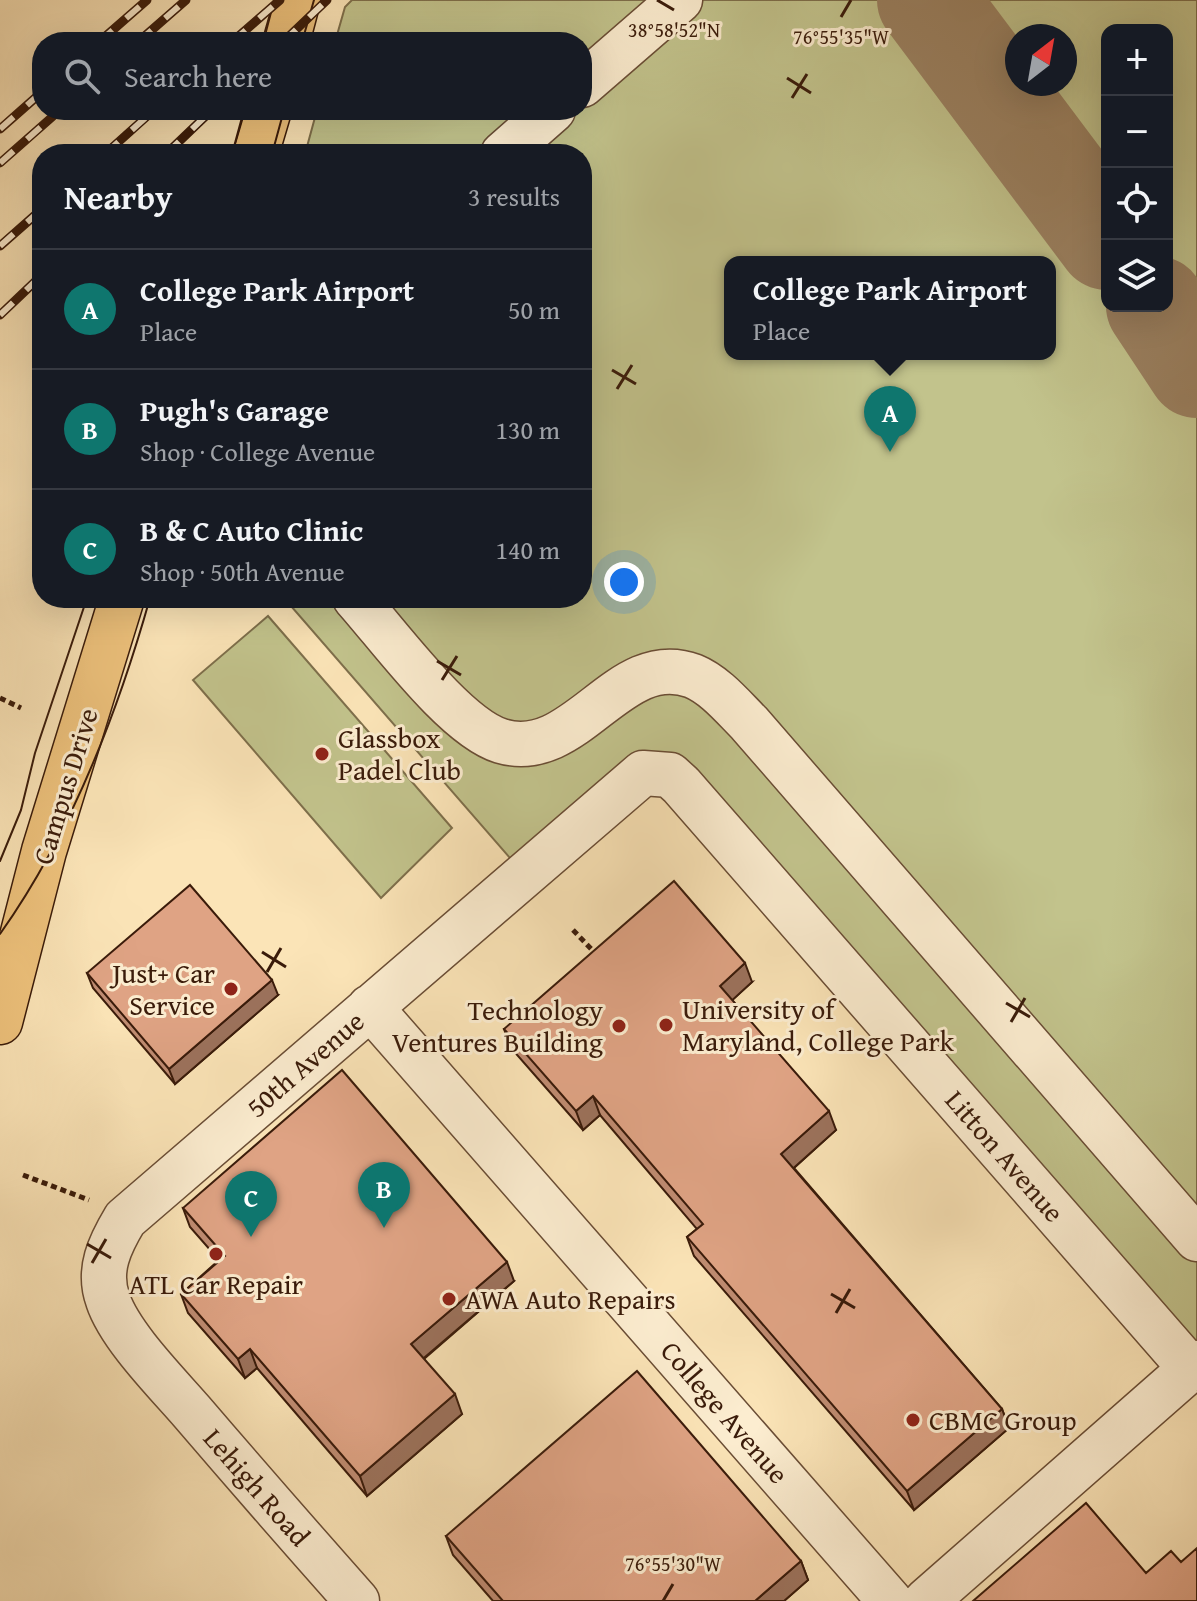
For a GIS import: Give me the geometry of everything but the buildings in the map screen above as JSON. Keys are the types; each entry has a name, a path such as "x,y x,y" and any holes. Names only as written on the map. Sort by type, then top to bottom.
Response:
{"main road":[{"path":"290,32 298,0"},
{"path":"259,144 266,120"},
{"name":"Campus Drive","path":"0,1022 44,851 119,608"}],"street":[{"path":"592,76 680,0"},
{"path":"514,144 542,120"},
{"path":"364,608 456,713 478,730 501,741 524,745 549,739 649,674 675,672 696,677 722,696 770,747 1197,1239"},
{"name":"50th Avenue","path":"157,1372 124,1329 107,1299 104,1272 109,1246 125,1219 632,781 643,773 656,772"},
{"name":"Litton Avenue","path":"656,772 670,775 681,785 1194,1366"},
{"name":"College Avenue","path":"370,1007 890,1601"},
{"path":"926,1601 1194,1366"},
{"name":"Lehigh Road","path":"157,1372 357,1601"}],"path":[{"path":"0,698 21,708"},
{"path":"573,930 606,965"},
{"path":"23,1175 95,1202 125,1219"}],"green space":[{"path":"352,0 1197,0 1197,1376 663,775 536,888 293,608 592,608 592,144 308,144 314,120 592,120 592,32 338,32 345,7"},
{"name":"Glassbox Padel Club","path":"268,616 452,828 381,898 193,680"}],"taxiway":[{"path":"927,0 1101,232"},
{"path":"1160,312 1197,368"}],"tram line":[{"path":"265,32 274,0"},
{"path":"305,32 314,0"},
{"path":"235,144 241,120"},
{"path":"275,144 281,120"},
{"path":"0,861 21,810 35,753 84,608"},
{"path":"0,934 49,856 70,815 107,729 147,608"}],"railway":[{"path":"110,32 147,0"},
{"path":"149,32 186,0"},
{"path":"243,32 280,0"},
{"path":"293,32 327,0"},
{"path":"0,129 32,101"},
{"path":"0,163 49,120"},
{"path":"116,144 143,120"},
{"path":"176,144 202,120"},
{"path":"0,246 32,218"},
{"path":"0,315 32,285"}],"place":[{"name":"College Park Airport","path":"890,452"},
{"name":"Glassbox Padel Club","path":"322,754"},
{"name":"Just+ Car Service","path":"231,989"},
{"name":"University of Maryland, College Park","path":"666,1025"},
{"name":"Technology Ventures Building","path":"619,1026"},
{"name":"Pugh's Garage","path":"384,1228"},
{"name":"B & C Auto Clinic","path":"251,1237"},
{"name":"ATL Car Repair","path":"216,1254"},
{"name":"AWA Auto Repairs","path":"449,1299"},
{"name":"CBMC Group","path":"913,1420"}]}
